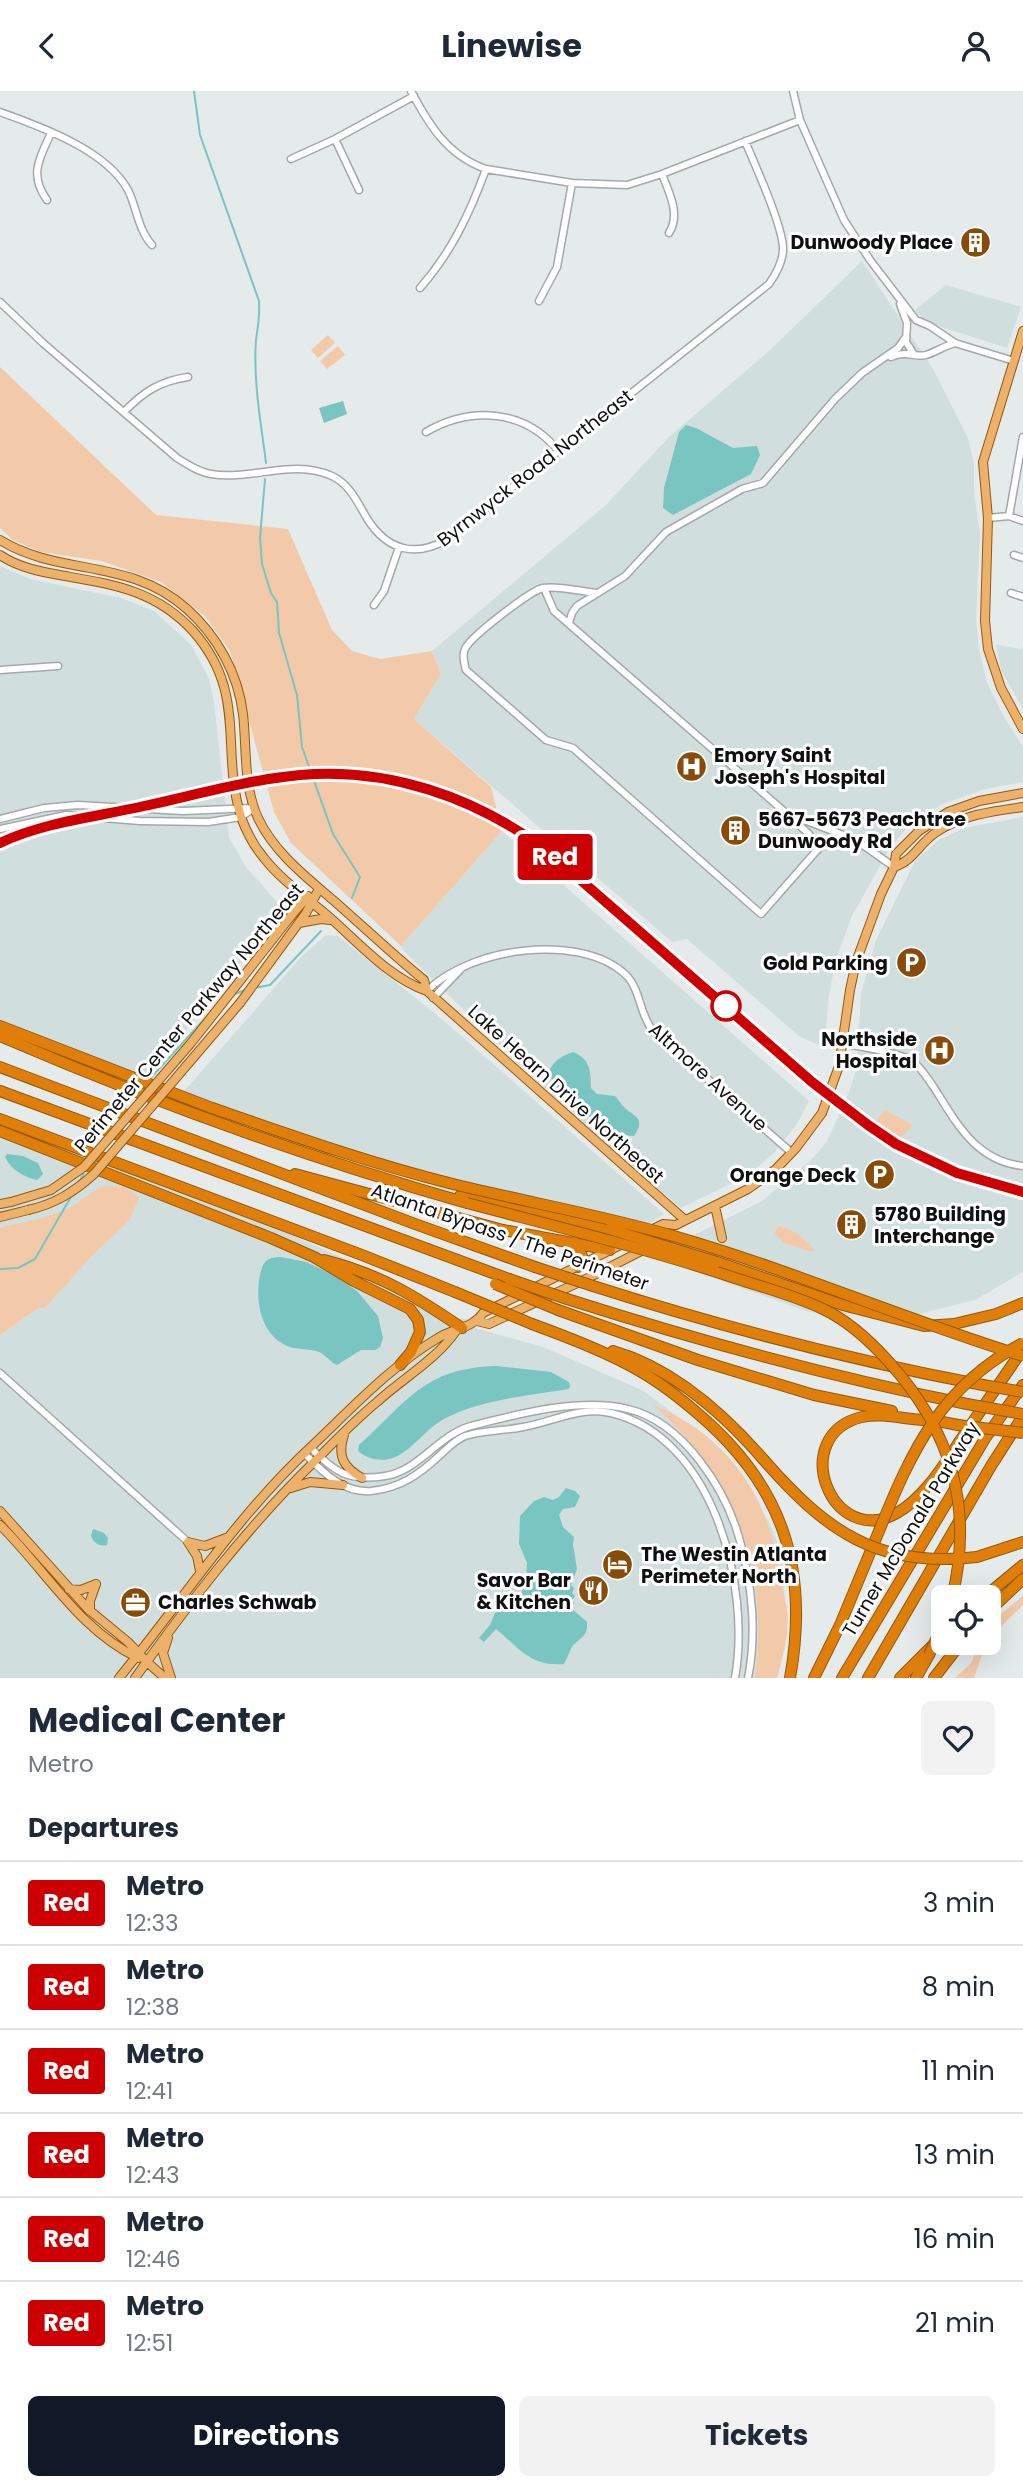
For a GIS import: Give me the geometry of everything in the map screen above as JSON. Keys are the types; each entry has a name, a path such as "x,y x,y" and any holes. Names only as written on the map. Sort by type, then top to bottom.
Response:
{"highway":[{"path":"0,1027 212,1108 379,1164 610,1219 733,1253 1023,1356"},
{"path":"0,1038 318,1156 467,1203 696,1265 825,1310 879,1351 906,1382 927,1412 949,1456 954,1476 961,1541 955,1585"},
{"name":"Atlanta Bypass / The Perimeter","path":"0,1067 438,1233 593,1286 781,1341 891,1367 1023,1392"},
{"name":"Atlanta Bypass / The Perimeter","path":"0,1091 567,1299 742,1352 878,1386 1023,1415"},
{"path":"0,1119 455,1292 582,1343 655,1380 684,1401 732,1444 765,1489 782,1526 796,1591 796,1622 790,1678"},
{"path":"0,1131 63,1154 314,1257 382,1279 412,1294 459,1330"},
{"path":"318,1156 461,1196 609,1229 853,1308 924,1326 954,1324 996,1314 1023,1303"},
{"path":"279,1172 303,1174 503,1230 610,1250"},
{"path":"574,1242 582,1256 578,1267"},
{"path":"314,1257 354,1282 410,1309 418,1321 420,1332 411,1352 400,1365"},
{"path":"471,1265 495,1284 558,1310 698,1360 814,1395 958,1425 1023,1433"},
{"path":"582,1343 620,1353 673,1379 714,1409 808,1508 826,1523 868,1545 919,1558 955,1560 976,1557 1023,1542"},
{"path":"814,1678 840,1625 910,1458 938,1413 983,1369 1023,1343"},
{"path":"931,1420 877,1415 852,1421 840,1428 827,1445 823,1460 823,1475 831,1498 841,1508 865,1519 877,1520 908,1506 945,1462 1023,1349"},
{"name":"Turner McDonald Parkway","path":"842,1678 986,1437 1023,1385"},
{"name":"Turner McDonald Parkway","path":"868,1678 1023,1415"},
{"path":"999,1585 1023,1565"},
{"path":"1001,1600 1023,1579"},
{"path":"900,1678 931,1646"},
{"path":"916,1678 931,1651"},
{"path":"934,1678 952,1655"}],"main road":[{"path":"1023,331 983,462 988,518 985,621 988,649 1000,688 1023,729"},
{"name":"Lake Hearn Drive Northeast","path":"0,540 33,556 134,577 164,592 196,617 224,655 238,690 243,715 246,775 254,808 265,831 278,850 319,889 425,981 430,994"},
{"name":"Lake Hearn Drive Northeast","path":"0,555 22,567 142,593 163,605 192,631 215,664 227,697 241,817 264,859 396,974 430,994 681,1223"},
{"path":"119,1678 228,1537 307,1450 400,1365 441,1336 477,1321 483,1313 663,1224 681,1223 748,1189 785,1160 810,1132 822,1113 839,1066 856,962 894,867 896,854 908,841 948,812 979,801 1023,793"},
{"path":"894,867 906,863 929,838 949,825 983,813 1023,807"},
{"name":"Perimeter Center Parkway Northeast","path":"0,1204 51,1190 84,1167 199,1033 291,916 319,889"},
{"name":"Perimeter Center Parkway Northeast","path":"0,1217 51,1204 70,1194 94,1174 240,1003 299,923 309,900"},
{"path":"299,923 321,919 333,921"},
{"path":"715,1206 722,1238"},
{"path":"477,1321 489,1324 673,1237 681,1223"},
{"path":"135,1678 168,1632 243,1540 316,1459 377,1401 445,1346 459,1330"},
{"path":"346,1431 340,1449 342,1459 345,1466 362,1478"},
{"path":"289,1489 310,1482 342,1485"},
{"path":"0,1511 90,1611 165,1678"},
{"path":"0,1525 78,1614 122,1650 137,1655"},
{"path":"188,1542 205,1546 228,1537"},
{"path":"188,1542 197,1556 200,1571"},
{"path":"69,1589 81,1590 96,1584 90,1601 90,1611"},
{"path":"168,1632 163,1653 171,1678"}],"street":[{"path":"793,91 800,120 844,220 894,293 919,323"},
{"path":"291,159 335,139 412,93 436,132 461,158 486,169 616,187 662,174 800,120"},
{"path":"0,112 94,154 117,174 130,196 144,235 152,245"},
{"path":"47,200 39,187 36,174 51,134"},
{"path":"335,139 359,190"},
{"name":"Byrnwyck Road Northeast","path":"399,547 418,551 431,549 446,540 769,284 775,275 783,249 779,230 745,141"},
{"path":"419,288 454,242 474,202 486,169"},
{"path":"662,174 675,211 674,222 668,233"},
{"path":"540,301 558,267 572,183"},
{"path":"894,293 906,318 907,346 914,353"},
{"path":"0,302 43,343 177,458 210,474 232,475 299,468 318,470 335,477 358,501 379,533 399,547 384,590 374,605"},
{"path":"569,623 577,606 625,576 666,532 742,489 763,483 835,399 862,373 898,348 912,327 919,323 926,324 954,343 1014,361"},
{"path":"878,362 900,353 925,355 954,343"},
{"path":"124,412 152,387 188,377"},
{"path":"426,432 444,422 460,419 481,416 513,418 542,433 559,451"},
{"path":"1009,516 1023,437"},
{"path":"988,518 1009,516 1023,521"},
{"path":"1014,555 1023,558"},
{"path":"598,593 544,588 532,593 483,629 466,646 464,665 475,680 546,740 573,748 761,914 819,848 830,842 856,840"},
{"path":"544,588 554,611 789,816 808,833 819,848"},
{"path":"1011,593 1023,597"},
{"path":"0,670 58,666"},
{"path":"0,819 78,805 183,811 254,808"},
{"path":"0,829 66,815 164,822 208,822 241,817 254,808"},
{"path":"789,816 856,840 894,867"},
{"name":"Altmore Avenue","path":"430,994 463,968 508,954 533,950 584,952 611,963 634,985 645,1021 653,1031 792,1153"},
{"path":"843,1043 911,1061 928,1078 961,1132 974,1145 1003,1162 1023,1166"},
{"path":"780,1142 785,1160"},
{"path":"0,1373 188,1542"},
{"path":"316,1459 339,1473 362,1478 389,1476 403,1471 451,1435 469,1427 568,1406 599,1404 626,1408 653,1418 677,1436 699,1461 720,1495 740,1539 752,1612 752,1651 748,1678"},
{"path":"307,1450 333,1480 363,1491 401,1485 429,1465 455,1441 472,1434 523,1427 586,1411 612,1413 636,1421 658,1436 683,1462 722,1528 736,1587 739,1631 735,1678"}],"shaded area":[{"path":"862,261 933,369 968,438 974,463 974,493 980,533 976,620 979,649 987,683 1023,747 1023,782 985,789 940,805 905,830 888,851 851,918 835,963 824,1047 800,1037 687,939 672,942 414,719 441,674 432,651 605,506 669,437 770,350"},
{"path":"946,285 1021,307 1007,348 941,327 922,318 915,310"},
{"path":"328,335 335,343 318,358 311,350"},
{"path":"338,346 345,355 327,369 320,361"},
{"path":"0,367 156,515 288,529 332,630 352,651 380,659 432,651 441,674 414,719 491,787 502,831 401,946 291,843 274,812 230,651 205,616 161,582 102,561 41,552 13,540 0,528"},
{"path":"0,566 30,579 121,598 154,611 192,646 209,679 214,702 229,837 246,867 284,910 172,1048 133,1088 0,1035"},
{"path":"996,645 1021,649 1023,647 1023,709 1001,670"},
{"name":"Northside Hospital","path":"1023,817 1023,1272 975,1300 911,1316 809,1312 652,1256 762,1201 811,1160 827,1141 847,1098 857,1067 861,994 876,940 916,860 939,840 964,828"},
{"path":"502,831 809,1101 797,1124 774,1153 747,1176 681,1208 604,1143 525,1070 405,952 401,946"},
{"path":"326,935 338,936 443,1020 664,1214 621,1241 457,1194 179,1097 302,956"},
{"path":"885,1110 913,1125 891,1147 875,1126 875,1122"},
{"path":"0,1122 173,1183 354,1263 451,1318 469,1319 475,1328 543,1347 644,1391 695,1430 769,1522 781,1551 787,1629 775,1678 0,1678"},
{"path":"104,1186 124,1187 139,1197 130,1220 91,1257 45,1308 40,1307 0,1335 0,1227 36,1220 62,1211"},
{"path":"777,1226 798,1234 814,1250 812,1252 784,1243 775,1234"},
{"path":"653,1405 702,1433 722,1450 740,1471 765,1517 774,1544 788,1618 777,1678 755,1678 757,1599 751,1562 741,1528 726,1495 706,1463 682,1433"},
{"path":"1023,1596 1023,1605 1001,1626 1001,1615"},
{"path":"974,1655 982,1655 974,1678 955,1678 972,1662"}],"water":[{"path":"343,401 347,414 324,423 319,408"},
{"path":"686,425 733,448 757,446 760,455 751,474 673,515 663,508 664,488 679,432"},
{"path":"573,1052 583,1058 588,1066 591,1088 597,1094 615,1096 637,1118 639,1125 634,1136 613,1131 601,1124 557,1088 550,1069 560,1058"},
{"path":"7,1154 23,1156 38,1163 43,1174 37,1180 23,1175 8,1162 5,1157"},
{"path":"281,1257 306,1262 334,1275 357,1291 378,1316 383,1338 380,1347 375,1350 361,1350 337,1365 319,1352 287,1346 278,1341 265,1325 258,1295 264,1263 269,1259"},
{"path":"496,1366 551,1372 569,1382 570,1386 569,1389 505,1399 459,1412 437,1423 407,1450 393,1458 374,1459 358,1451 359,1445 405,1401 434,1380 471,1368"},
{"path":"566,1488 580,1496 575,1507 563,1509 559,1515 563,1527 574,1537 577,1569 571,1585 575,1596 571,1608 587,1622 587,1627 585,1634 572,1647 564,1664 543,1663 519,1650 496,1629 484,1642 479,1638 490,1625 495,1613 518,1600 526,1582 527,1563 519,1544 520,1516 534,1501 544,1497 553,1500"},
{"path":"93,1529 104,1533 108,1538 107,1545 99,1545 94,1541 91,1536"}],"waterway":[{"path":"194,91 200,135 259,301 256,371 266,463"},
{"path":"265,479 260,538 262,564 271,593 277,602 279,633 297,695 302,747 333,834 360,877 352,898"},
{"path":"254,988 270,985 321,931"},
{"path":"235,994 245,990"},
{"path":"148,1081 208,1015"},
{"path":"80,1181 85,1170"},
{"path":"0,1269 18,1268 35,1259 72,1195"}],"railway":[{"path":"0,838 94,812 235,781 296,771 336,770 386,775 432,785 472,801 510,821 545,845 580,872 815,1078"}],"metro line":[{"name":"Red","path":"0,843 66,821 299,775 323,774 391,780 436,790 480,808 544,848 812,1082 868,1125 926,1160 989,1184 1023,1192"}],"place":[{"name":"Dunwoody Place","path":"976,242"},
{"name":"Emory Saint Joseph's Hospital","path":"691,766"},
{"name":"5667-5673 Peachtree Dunwoody Rd","path":"735,830"},
{"name":"Gold Parking","path":"911,963"},
{"name":"Northside Hospital","path":"940,1050"},
{"name":"Orange Deck","path":"879,1175"},
{"name":"5780 Building Interchange","path":"851,1225"},
{"name":"The Westin Atlanta Perimeter North","path":"618,1565"},
{"name":"Savor Bar & Kitchen","path":"594,1591"},
{"name":"Charles Schwab","path":"135,1602"}]}
